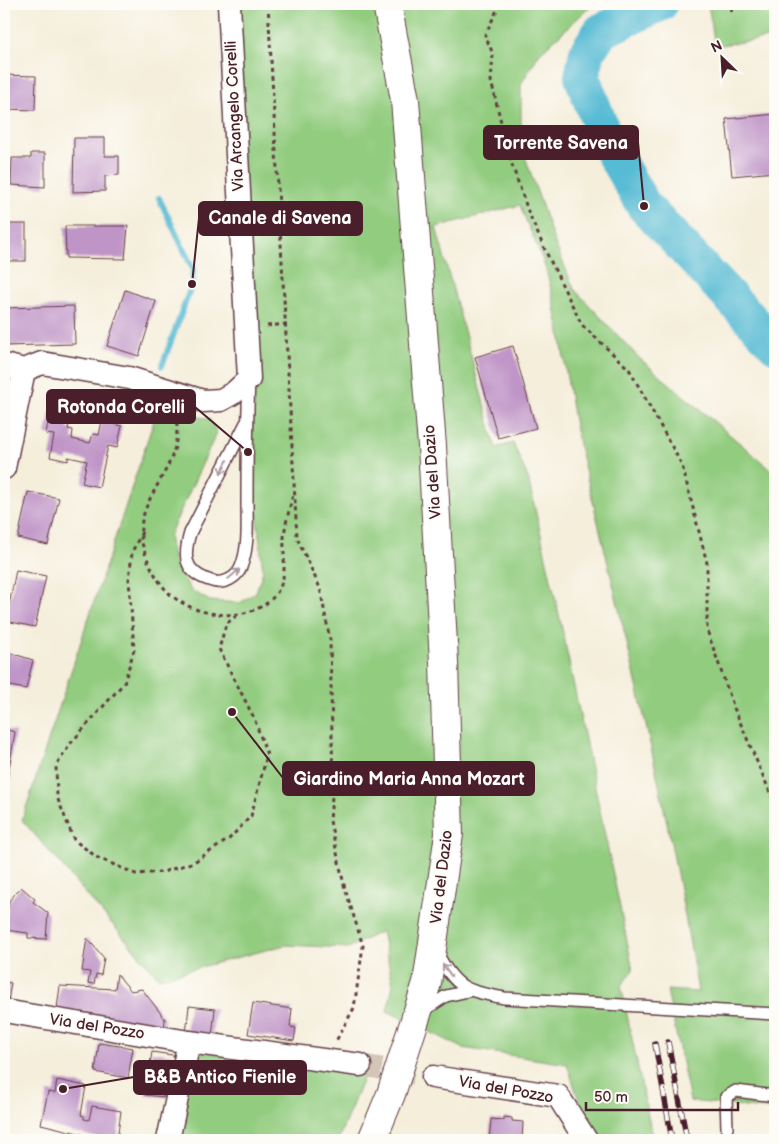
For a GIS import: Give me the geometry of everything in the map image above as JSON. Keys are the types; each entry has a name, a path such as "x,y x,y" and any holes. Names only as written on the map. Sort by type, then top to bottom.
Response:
{"main road":[{"name":"Via del Dazio","path":"372,1140 391,1094 427,983 449,834 444,662 432,446 405,100 387,4"}],"street":[{"name":"Via Arcangelo Corelli","path":"229,4 249,379"},
{"path":"4,468 14,367 42,363 129,378 203,402 221,400 235,392 249,379"},
{"name":"Via del Pozzo","path":"4,1011 190,1042 360,1065"},
{"path":"168,1140 190,1042"},
{"name":"Via del Pozzo","path":"433,1077 558,1096 586,1140"}],"lane":[{"path":"246,423 190,533 186,550 188,564 192,572 212,582 220,582 232,578 241,569 247,548 246,423 249,379"},
{"name":"Via del Dazio","path":"433,942 445,969 457,983 468,991"},
{"path":"416,1015 446,996 468,991 504,998 775,1014"},
{"path":"727,1128 726,1097 736,1091 775,1096"}],"path":[{"path":"268,4 297,538 320,588 330,640 333,784 330,821 344,885 363,946 354,1008 327,1060"},
{"path":"500,4 485,35 493,54 491,81 513,168 538,235 582,325 629,369 682,465 707,562 707,630 734,708 775,804"},
{"path":"731,12 733,4"},
{"path":"268,326 286,324"},
{"path":"176,409 178,425 173,455 142,517 142,542 150,566 167,591 205,613 232,615 255,609 276,594 283,576 285,530 294,490"},
{"path":"142,532 132,552 129,580 134,650 124,683 71,743 56,766 57,797 74,840 98,858 136,874 163,872 194,862 229,839 251,816 267,755 254,718 219,649 226,624 240,613"}],"green space":[{"path":"222,4 593,4 539,54 521,84 521,145 554,241 574,289 639,358 775,473 775,1110 690,1101 667,990 698,992 674,856 645,721 576,432 554,302 543,262 520,205 436,227 496,448 513,443 528,478 560,619 633,970 621,986 653,1140 592,1140 567,1064 463,1048 387,1011 393,985 382,931 348,948 285,945 159,978 22,820 158,408 209,419 217,432 169,536 174,563 191,590 210,601 240,603 256,592 263,571 246,423"},
{"path":"708,4 775,4 775,37 715,46"},
{"path":"194,1045 367,1069 338,1140 178,1140"}],"building":[{"path":"4,4 9,4 5,27 4,27"},
{"path":"4,75 36,76 35,110 4,109"},
{"path":"775,114 775,172 732,176 726,119"},
{"path":"74,138 105,138 105,156 119,156 119,175 105,176 105,191 73,192"},
{"path":"31,153 45,153 45,187 11,185 12,158 31,158"},
{"path":"4,224 26,224 26,261 4,261"},
{"path":"65,226 128,226 125,259 66,258"},
{"path":"125,290 156,301 139,356 107,346"},
{"path":"74,306 75,344 4,346 4,308"},
{"path":"513,346 536,428 498,438 475,357"},
{"path":"50,411 71,415 68,429 73,430 72,439 90,443 93,434 99,435 102,421 122,426 117,448 108,446 99,487 82,483 87,461 68,457 68,461 50,457 54,435 46,434"},
{"path":"28,492 59,498 48,545 18,538"},
{"path":"16,570 46,576 35,627 6,621"},
{"path":"4,651 33,660 26,689 4,685"},
{"path":"4,729 15,732 5,794 4,794"},
{"path":"21,887 35,899 33,902 48,913 46,939 28,938 28,933 5,930 9,901"},
{"path":"87,938 104,958 101,975 96,974 94,984 88,983 90,972 82,971"},
{"path":"117,974 131,991 142,989 165,1019 164,1030 56,1016 60,986 115,989"},
{"path":"4,982 11,983 7,1008 4,1007"},
{"path":"253,1003 292,1009 290,1027 296,1028 294,1041 248,1034"},
{"path":"189,1006 215,1009 212,1037 186,1034"},
{"path":"99,1043 133,1048 128,1078 95,1072"},
{"path":"152,1052 179,1056 174,1098 145,1095"},
{"path":"57,1080 86,1086 81,1115 84,1116 84,1119 89,1120 92,1106 121,1111 117,1140 106,1140 41,1124 48,1092 55,1093"},
{"path":"504,1117 512,1118 512,1121 523,1122 522,1140 489,1140 491,1119 504,1120"}],"waterway":[{"path":"660,4 601,31 587,52 582,77 607,143 644,206 775,345"},
{"path":"159,198 193,269 192,284 162,366"}],"tunnel":[{"path":"360,1065 433,1077"}],"railway":[{"path":"668,1042 687,1140"},
{"path":"655,1044 672,1140"}],"place":[{"name":"Torrente Savena","path":"644,206"},
{"name":"Canale di Savena","path":"192,284"},
{"name":"Rotonda Corelli","path":"248,452"},
{"name":"Giardino Maria Anna Mozart","path":"232,712"},
{"name":"B&B Antico Fienile","path":"63,1089"}]}
